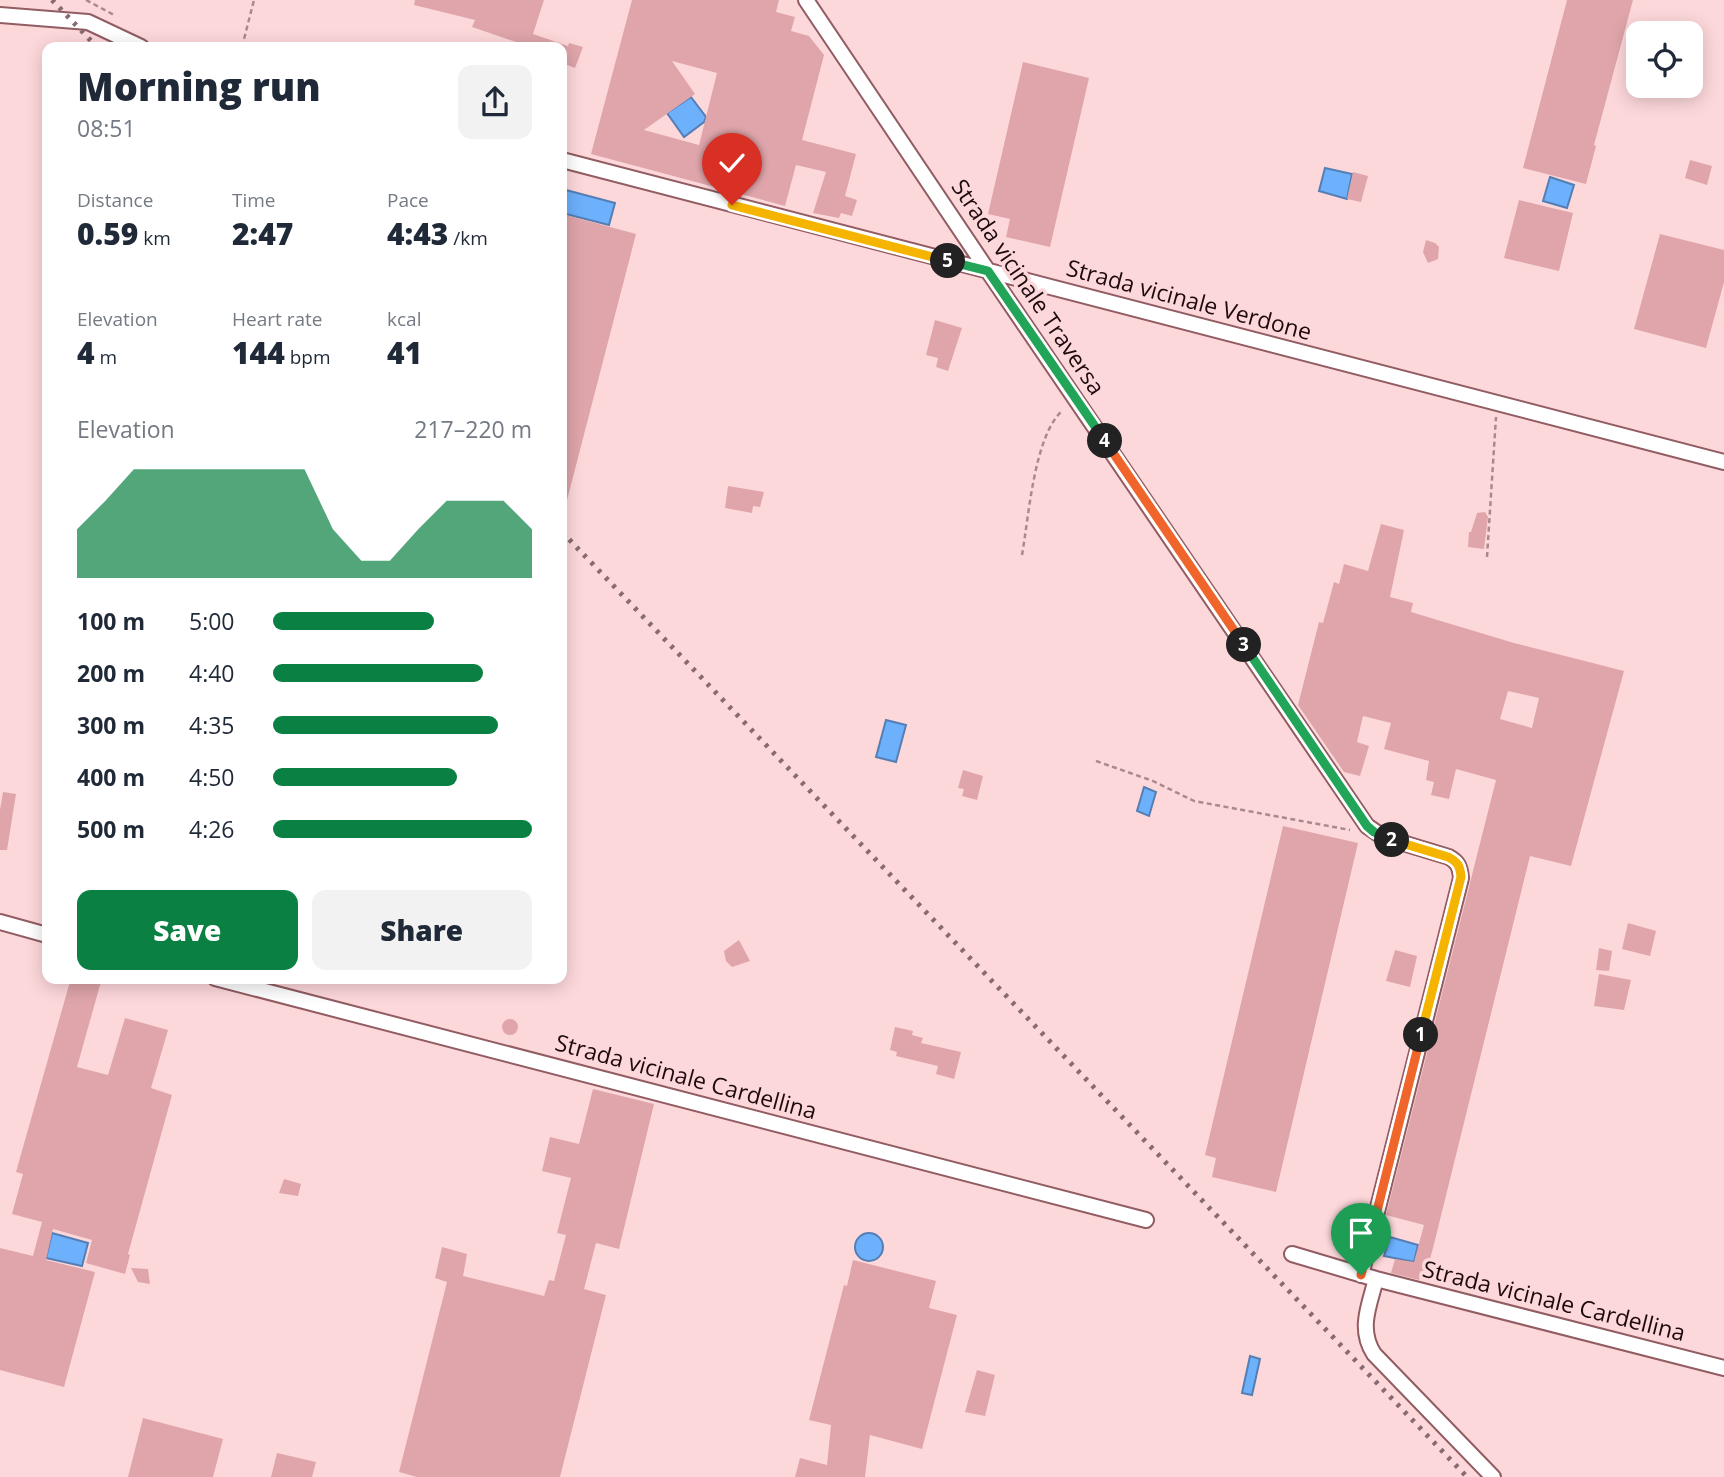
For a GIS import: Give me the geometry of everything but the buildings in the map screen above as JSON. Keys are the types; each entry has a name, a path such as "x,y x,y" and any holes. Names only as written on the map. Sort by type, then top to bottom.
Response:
{"street":[{"name":"Strada vicinale Traversa","path":"806,0 1367,826 1383,837 1456,861 1460,868 1461,877 1361,1275"},
{"path":"0,15 88,22 130,42"},
{"name":"Strada vicinale Verdone","path":"567,161 1724,462"},
{"path":"0,922 42,933"},
{"name":"Strada vicinale Cardellina","path":"238,984 1146,1220"},
{"name":"Strada vicinale Cardellina","path":"1292,1254 1376,1279 1724,1368"},
{"path":"1376,1279 1365,1327 1368,1344 1374,1354 1493,1477"}],"path":[{"path":"243,42 254,0"},
{"path":"1023,555 1040,452 1054,417 1076,398"},
{"path":"1487,557 1497,403"},
{"path":"1096,761 1153,781 1194,801 1347,831 1367,826"}],"water":[{"path":"691,97 706,117 704,122 684,137 667,113"},
{"path":"1325,168 1352,174 1347,199 1319,191"},
{"path":"1550,177 1574,185 1567,208 1543,201"},
{"path":"567,190 615,203 609,225 567,214"},
{"path":"886,720 906,725 896,762 876,757"},
{"path":"1144,787 1156,792 1149,816 1137,811"},
{"path":"52,1233 88,1243 82,1266 46,1258"},
{"path":"869,1233 879,1237 883,1247 879,1257 869,1261 859,1257 855,1247 859,1237"},
{"path":"1390,1237 1418,1245 1414,1262 1384,1256"},
{"path":"1250,1356 1260,1359 1252,1395 1242,1393"}],"railway":[{"path":"52,0 92,42"},
{"path":"567,537 1467,1477"}],"route":[{"path":"732,205 988,271 1367,826 1383,837 1456,861 1461,877 1361,1275"}]}
